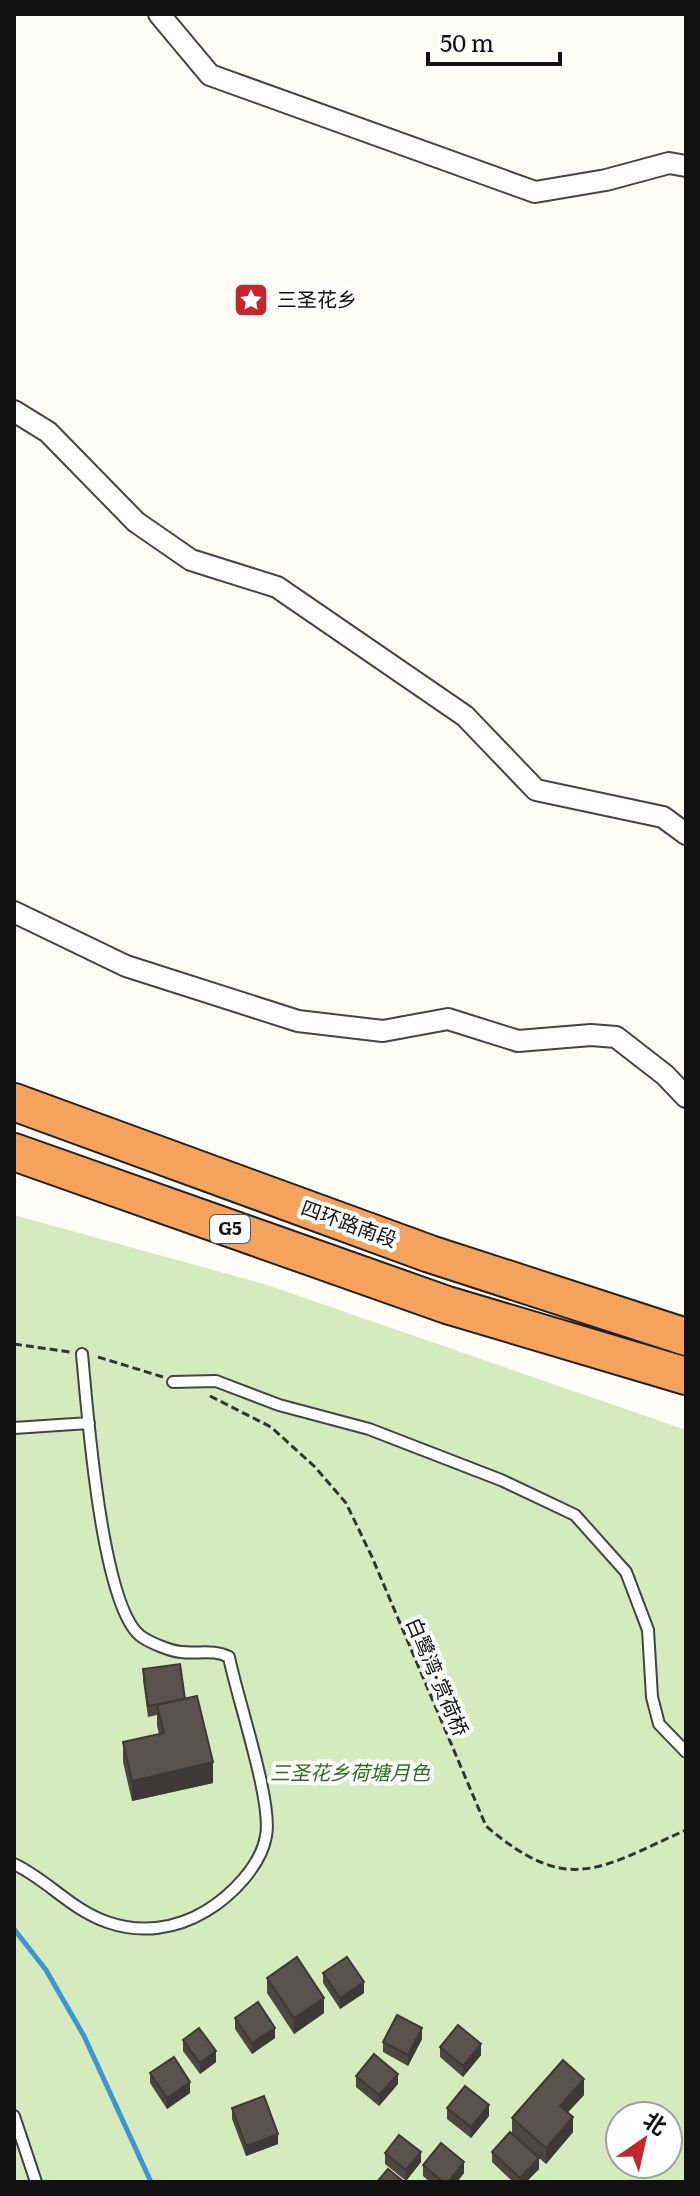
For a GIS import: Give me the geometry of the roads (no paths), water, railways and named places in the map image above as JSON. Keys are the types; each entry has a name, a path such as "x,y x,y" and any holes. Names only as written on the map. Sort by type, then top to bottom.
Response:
{"highway":[{"name":"四环路南段","path":"14,1100 430,1254 686,1337"},
{"name":"G5","path":"14,1152 447,1305 686,1376"},
{"path":"14,1159 150,1201"}],"street":[{"path":"159,14 210,75 535,192 606,180 669,163 686,166"},
{"path":"14,411 48,432 136,522 191,560 277,587 465,716 536,790 663,817 686,834"},
{"path":"14,912 126,966 298,1021 383,1031 448,1019 518,1041 591,1035 616,1037 665,1075 686,1097"}],"lane":[{"path":"14,1864 29,1871 73,1907 108,1923 137,1929 168,1928 190,1921 220,1903 246,1875 266,1837 266,1806 229,1657 220,1653 179,1652 140,1636 126,1614 109,1560 94,1491 82,1354"},
{"path":"173,1382 216,1381 279,1405 369,1429 501,1480 575,1515 626,1572 648,1630 652,1697 659,1724 686,1752"},
{"path":"14,1428 89,1423"},
{"path":"14,2116 36,2182"}],"waterway":[{"path":"14,1929 46,1970 84,2036 151,2182"}],"place":[{"name":"三圣花乡","path":"251,300"}],"park label":[{"name":"三圣花乡荷塘月色","path":"350,1773"}]}
